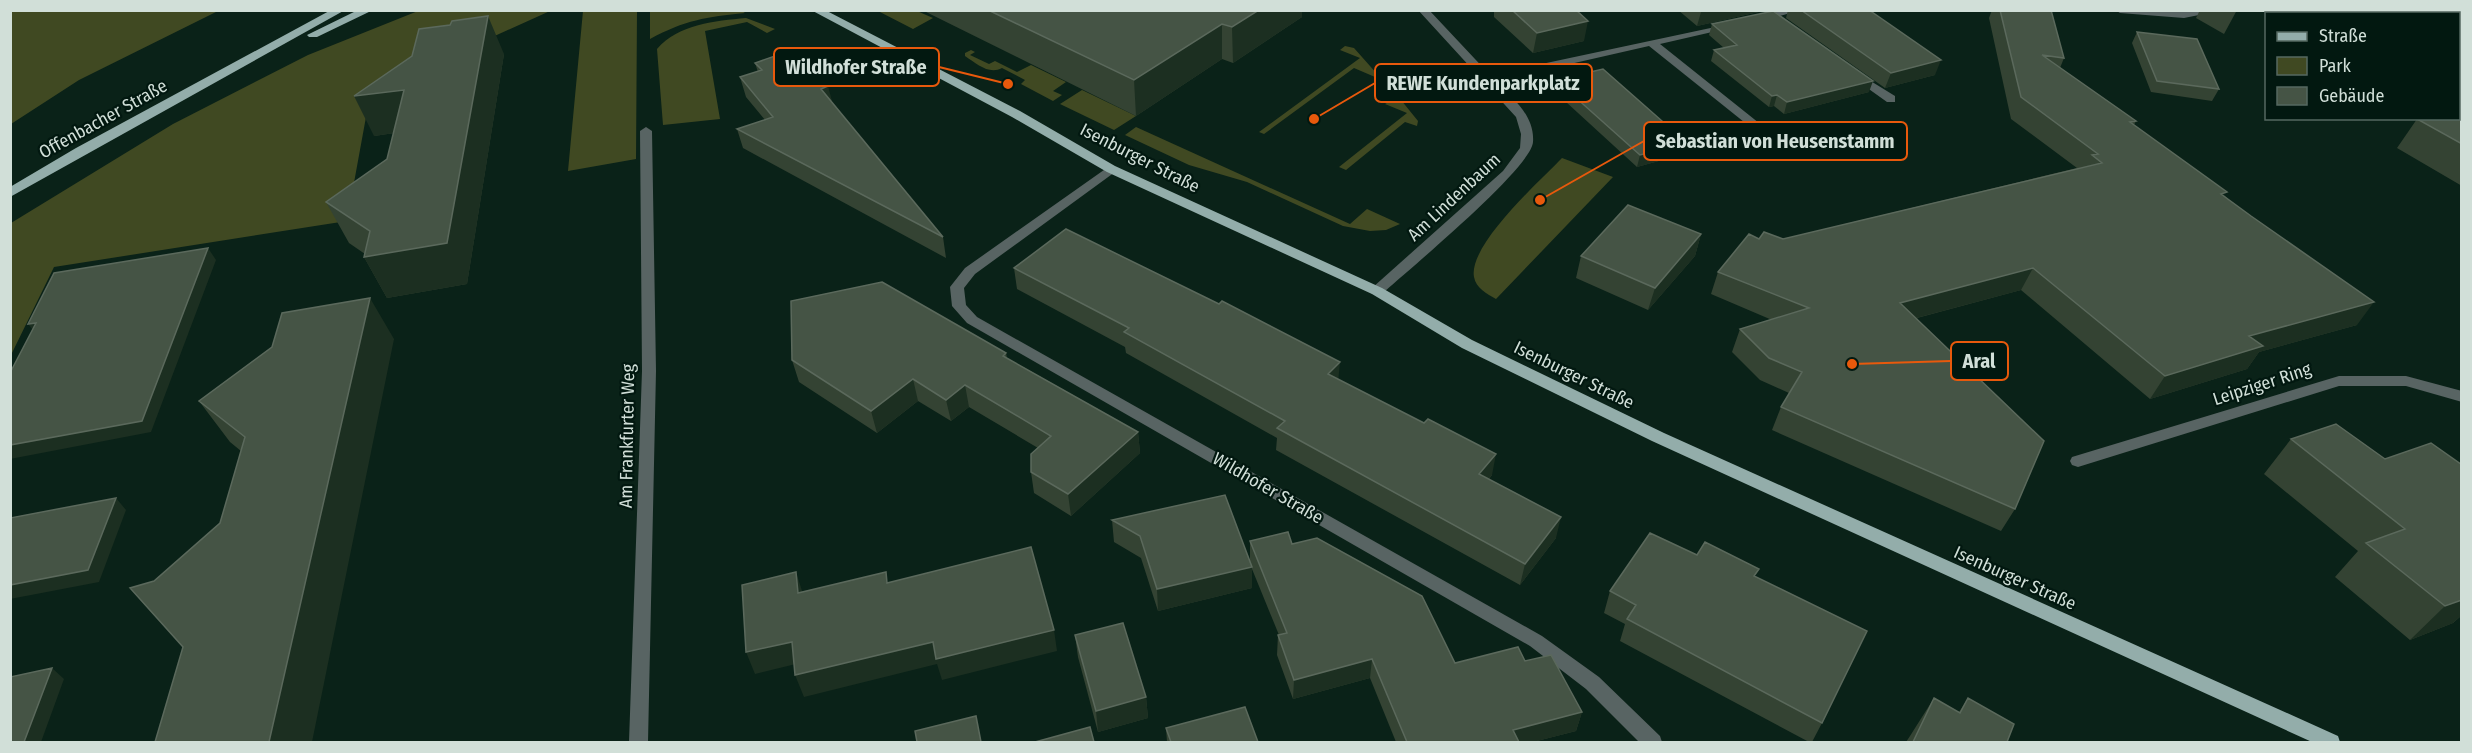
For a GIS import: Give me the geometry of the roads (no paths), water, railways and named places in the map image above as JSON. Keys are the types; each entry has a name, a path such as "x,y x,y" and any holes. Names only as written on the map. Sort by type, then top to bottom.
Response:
{"main road":[{"name":"Offenbacher Straße","path":"10,193 80,151 340,10"},
{"name":"Offenbacher Straße","path":"182,95 368,10"},
{"name":"Isenburger Straße","path":"816,10 1016,114 1111,169 1377,291 1467,344 1658,437 2331,742"}],"street":[{"name":"Am Lindenbaum","path":"1377,291 1507,174 1520,160 1528,146 1528,133 1522,116 1490,79 1423,10"},
{"path":"1490,79 1746,22 1778,19 1796,10"},
{"path":"2122,11 2184,15 2219,10"},
{"path":"1652,43 1768,135"},
{"path":"1846,67 1891,99"},
{"name":"Am Frankfurter Weg","path":"638,742 648,371 646,131"},
{"name":"Wildhofer Straße","path":"1111,169 970,271 957,287 959,306 972,320 1536,641 1567,661 1600,690 1636,729 1653,742"},
{"name":"Leipziger Ring","path":"2078,461 2339,381 2406,381 2462,397"}],"place":[{"name":"Wildhofer Straße","path":"1008,84"},
{"name":"REWE Kundenparkplatz","path":"1314,119"},
{"name":"Sebastian von Heusenstamm","path":"1540,200"},
{"name":"Aral","path":"1852,364"}]}
